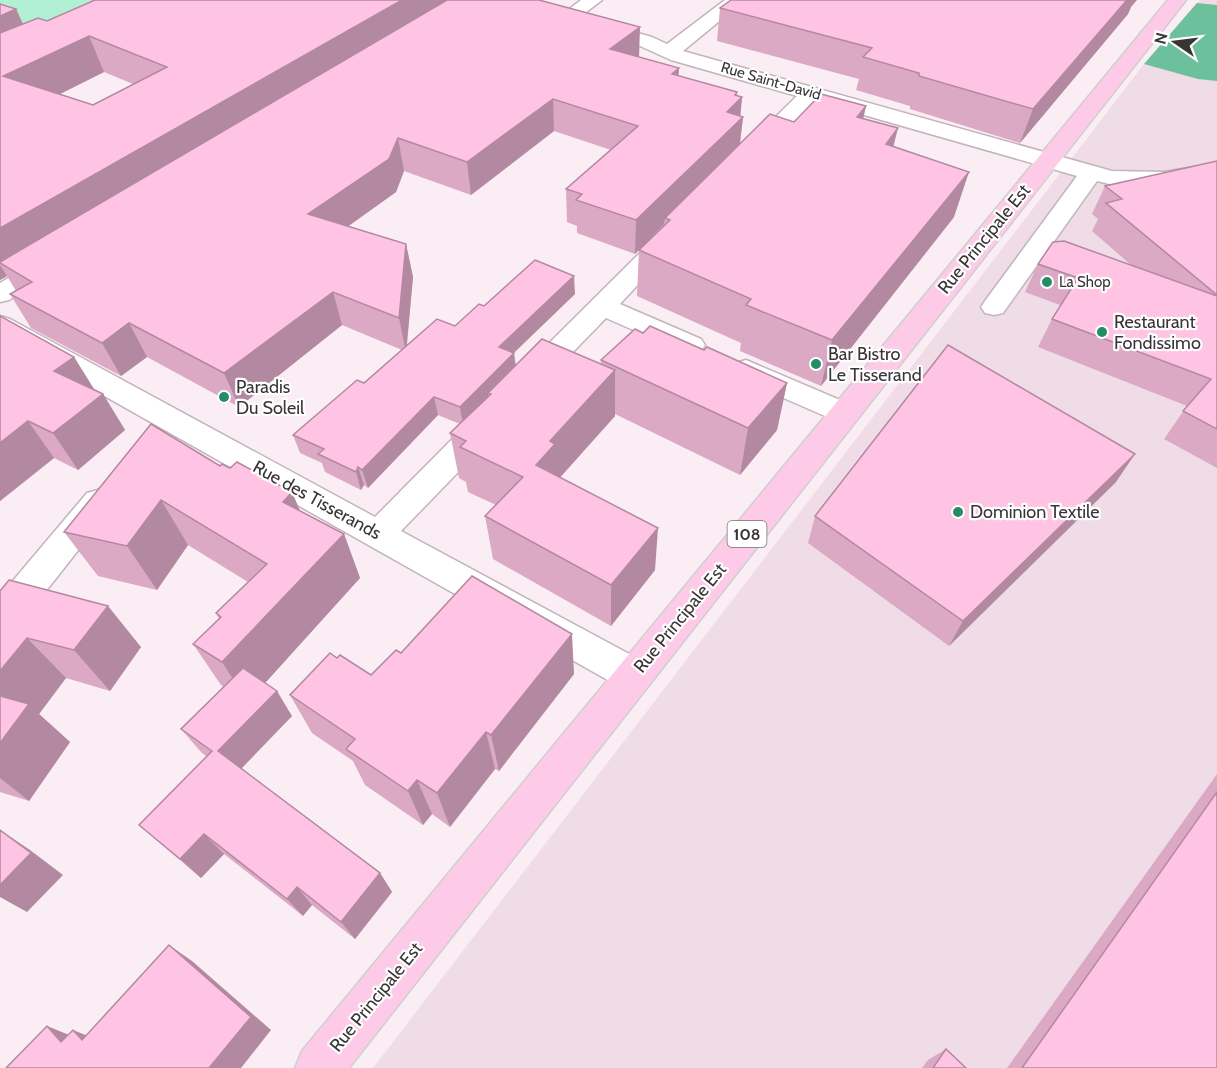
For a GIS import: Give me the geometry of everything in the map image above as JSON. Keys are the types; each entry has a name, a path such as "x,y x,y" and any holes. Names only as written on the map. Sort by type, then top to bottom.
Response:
{"main road":[{"name":"Rue Principale Est","path":"319,1068 1174,0"}],"street":[{"path":"565,19 593,0"},
{"path":"669,52 736,0"},
{"name":"Rue Saint-David","path":"545,13 645,41 669,52 1091,173 1151,182 1217,171"},
{"path":"739,167 812,93"},
{"path":"994,307 1091,173"},
{"path":"378,534 682,224"},
{"path":"0,294 71,251"},
{"path":"602,306 844,413"},
{"path":"0,357 13,332"},
{"name":"Rue des Tisserands","path":"13,332 633,675"},
{"path":"146,443 168,416"},
{"path":"0,622 117,479"}],"shaded area":[{"path":"1200,0 1217,0 1217,1068 373,1068 1144,64"}],"green space":[{"path":"0,0 113,0 39,41 0,26"},
{"path":"1197,3 1217,5 1217,81 1198,79 1144,64"}],"building":[{"path":"95,0 402,0 0,228 0,33 38,18 47,21","holes":["89,36 167,67 93,105 3,76"]},
{"path":"447,0 539,0 640,27 610,49 679,68 672,74 737,92 735,95 742,97 727,112 743,117 636,220 576,200 582,194 566,189 638,126 553,99 467,162 398,138 389,159 308,214 406,244 399,318 333,292 224,373 129,323 102,343 10,294 32,282 0,262"},
{"path":"731,0 1127,0 1033,109 863,57 872,48 720,8"},
{"path":"0,4 16,9 0,16"},
{"path":"821,94 866,106 857,117 898,128 886,144 969,172 832,340 746,305 751,299 639,250 670,220 665,218 770,114 794,122"},
{"path":"1217,161 1217,295 1106,203 1122,199 1105,186"},
{"path":"1064,241 1217,296 1217,429 1183,411 1211,379 1052,319 1078,278 1038,264 1053,242"},
{"path":"535,260 574,276 499,347 514,353 460,407 434,397 362,470 358,467 356,472 318,454 324,449 293,435 357,380 364,383 437,319 455,326 479,304 484,306"},
{"path":"0,316 74,357 54,371 103,394 53,433 28,421 0,443"},
{"path":"650,326 704,350 707,347 787,383 748,428 601,360 635,329 643,333"},
{"path":"542,339 615,370 550,441 555,444 536,465 658,528 611,585 485,516 523,477 460,447 466,441 450,433 491,394 488,393"},
{"name":"Dominion Textile","path":"948,345 1135,454 963,621 815,516"},
{"path":"151,424 220,466 222,464 230,468 237,462 292,492 283,502 344,534 222,662 193,644 221,617 216,613 267,564 161,500 127,546 64,532"},
{"path":"472,576 572,634 491,735 486,732 437,793 417,780 408,791 346,749 355,739 290,695 330,653 337,658 340,655 371,675 396,650 401,653"},
{"path":"9,580 108,606 74,650 27,638 0,671 0,591"},
{"path":"243,668 277,691 218,751 380,873 341,922 297,887 287,899 204,834 180,859 139,825 212,751 181,729"},
{"path":"0,696 29,704 0,743"},
{"path":"1217,792 1217,1068 1022,1068"},
{"path":"0,830 31,853 0,885"},
{"path":"169,945 251,1017 209,1068 6,1068 47,1026 61,1042 73,1030 82,1040"},
{"path":"946,1049 966,1068 933,1068"}],"place":[{"name":"La Shop","path":"1047,282"},
{"name":"Restaurant Fondissimo","path":"1102,332"},
{"name":"Bar Bistro Le Tisserand","path":"816,364"},
{"name":"Paradis Du Soleil","path":"224,397"},
{"name":"Dominion Textile","path":"958,512"}]}
